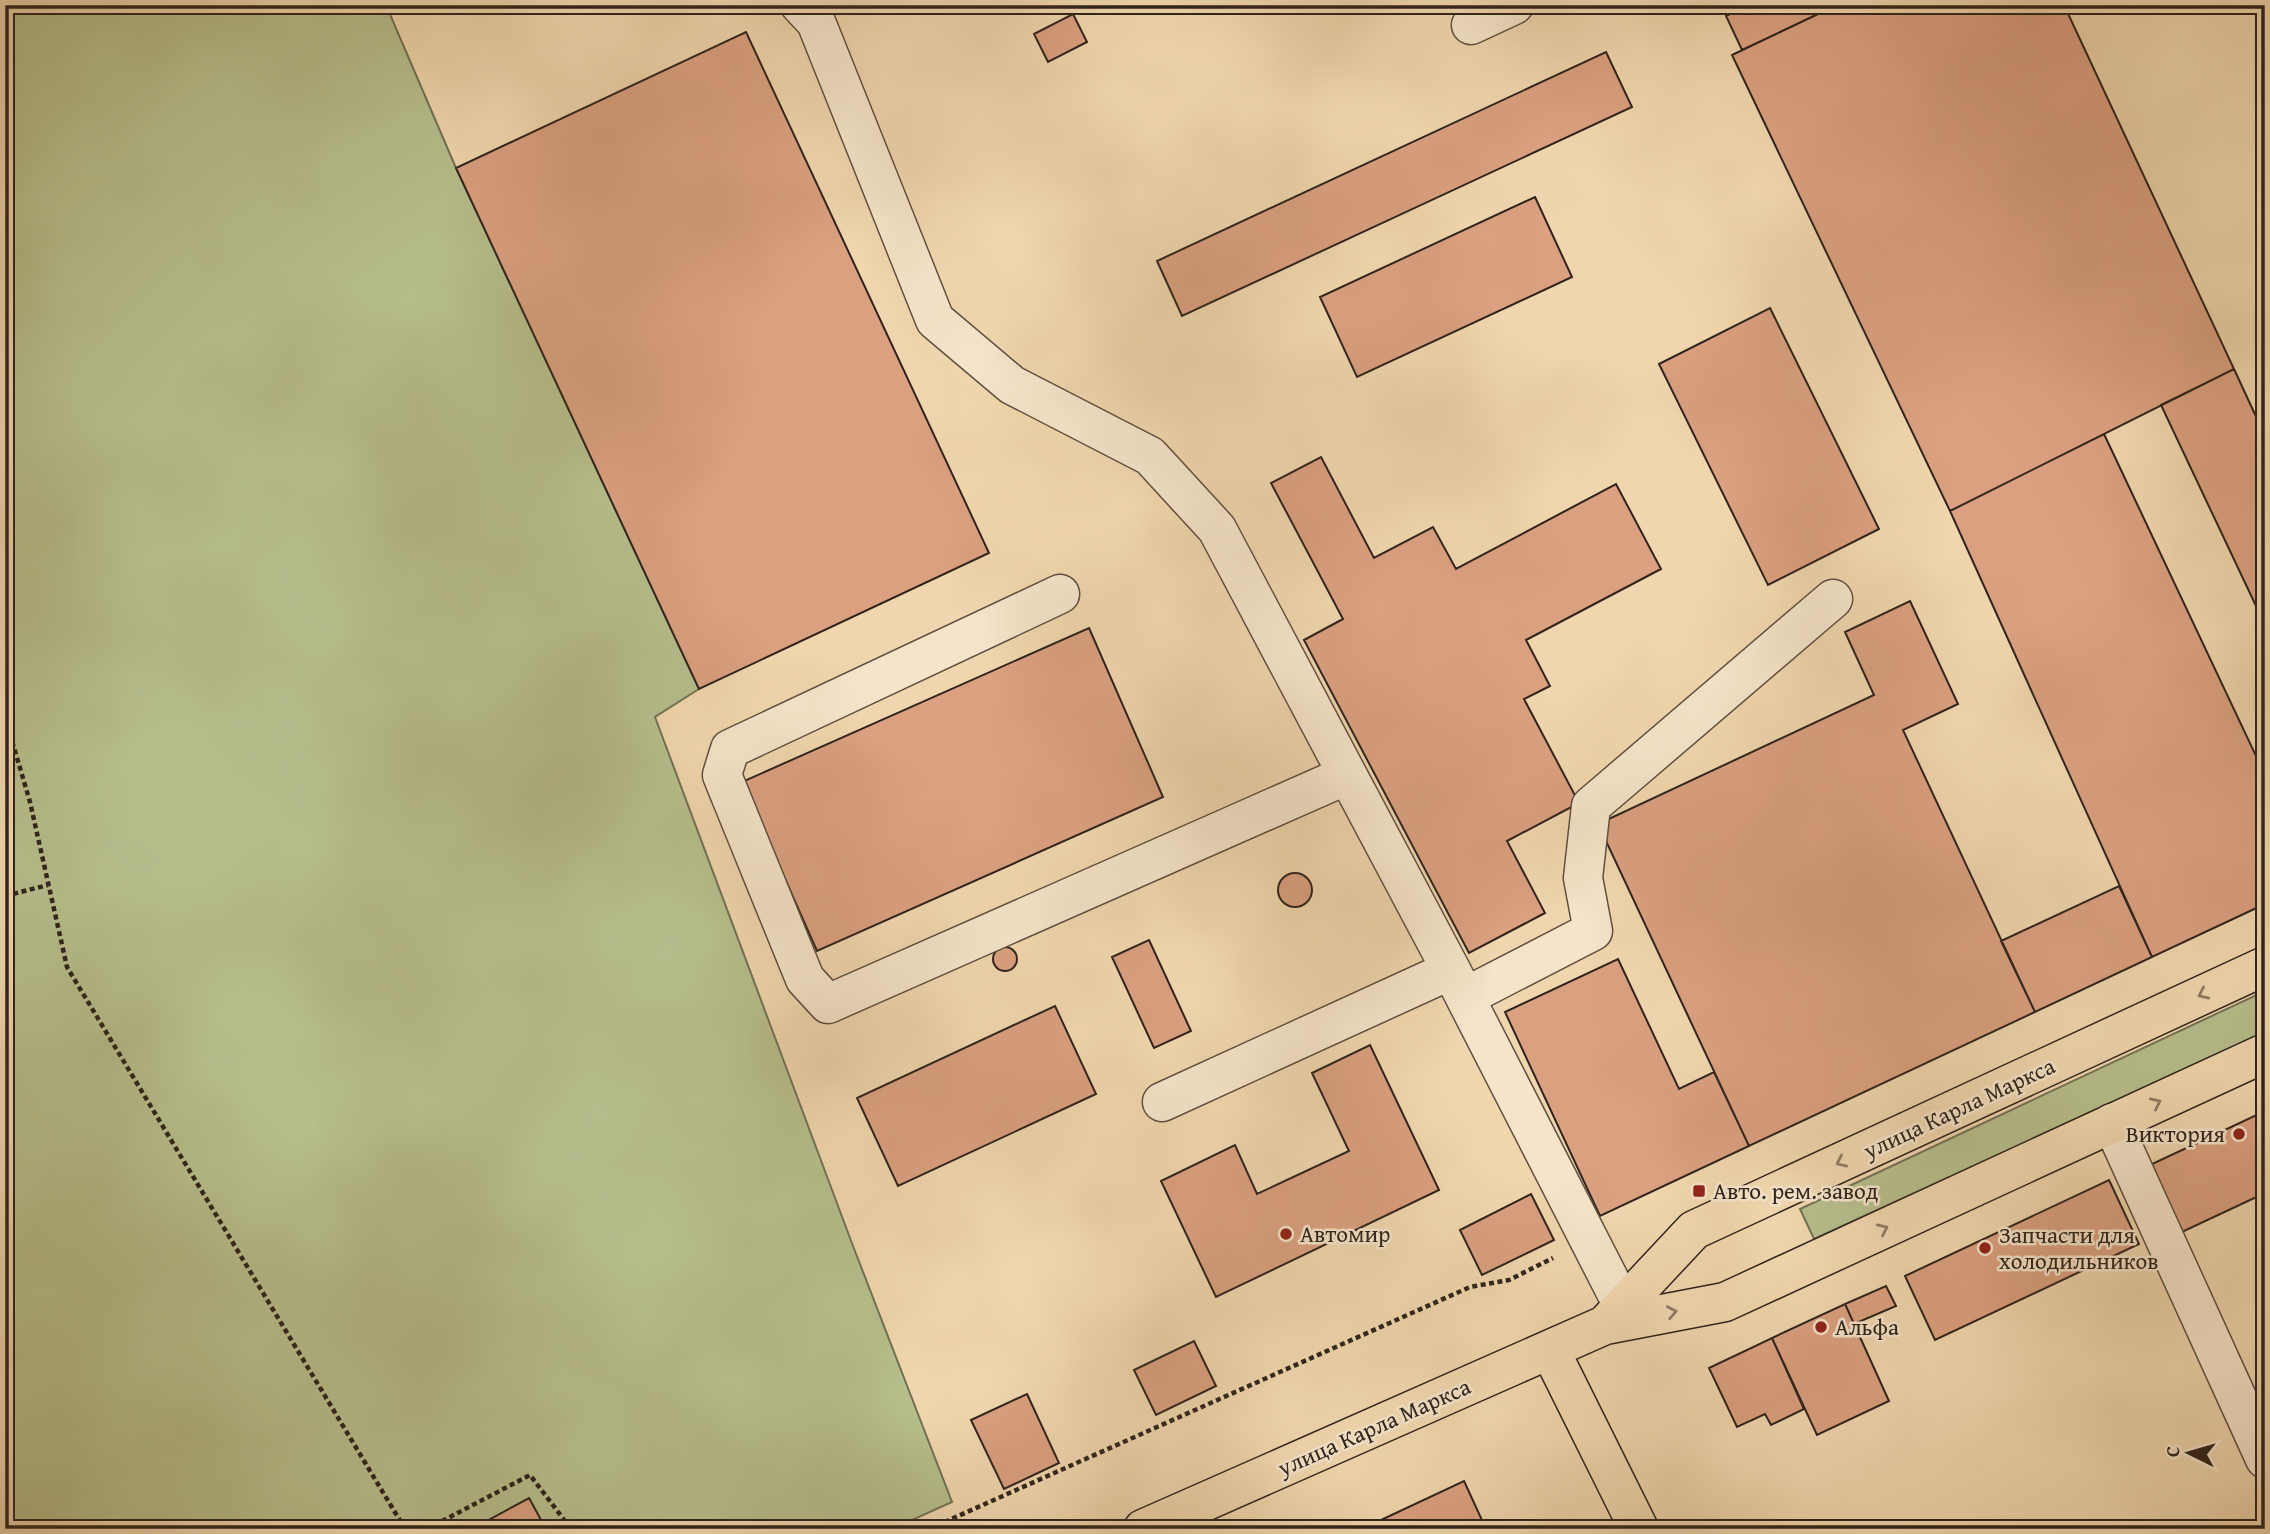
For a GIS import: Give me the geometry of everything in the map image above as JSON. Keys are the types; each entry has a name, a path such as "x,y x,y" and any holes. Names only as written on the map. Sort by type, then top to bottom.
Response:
{"main road":[{"name":"улица Карла Маркса","path":"1143,1529 1550,1350 1614,1315 1694,1230 2265,966"},
{"name":"улица Карла Маркса","path":"1614,1315 1725,1301 2265,1053"},
{"path":"1550,1350 1639,1529"}],"street":[{"path":"800,5 816,23 935,320 1013,385 1150,456 1217,529 1458,984 1614,1315"},
{"path":"1471,25 1514,5"},
{"path":"1060,594 730,749 722,775 804,979 828,1004 1348,775"},
{"path":"1161,1102 1593,931 1583,878 1591,806 1833,599"},
{"path":"2112,1124 2265,1459"}],"path":[{"path":"5,717 30,802 67,967 405,1529"},
{"path":"5,896 48,885"},
{"path":"929,1529 1470,1287 1508,1280 1562,1254"},
{"path":"427,1529 530,1475 571,1529"}],"green space":[{"path":"5,5 386,5 456,168 699,689 655,717 952,1502 892,1529 5,1529"},
{"path":"2265,991 2265,1032 1814,1239 1800,1209"}],"building":[{"path":"1748,5 1837,5 1742,50 1726,16"},
{"path":"1837,5 2064,5 2234,369 1950,511 1732,55"},
{"path":"1073,14 1087,42 1048,62 1034,34"},
{"path":"746,32 989,553 699,689 456,168"},
{"path":"1606,52 1632,107 1182,316 1157,261"},
{"path":"1535,197 1572,277 1357,377 1320,297"},
{"path":"1770,308 1879,529 1768,585 1659,364"},
{"path":"2234,369 2265,436 2265,625 2161,405"},
{"path":"2104,434 2265,775 2265,904 2152,957 1950,511"},
{"path":"1321,457 1374,558 1433,527 1456,569 1616,484 1661,569 1526,640 1550,686 1524,699 1579,803 1507,841 1545,913 1469,953 1304,640 1343,619 1271,483"},
{"path":"1910,601 1958,704 1903,730 2035,1012 1749,1146 1598,824 1874,695 1845,632"},
{"path":"1089,628 1163,797 817,951 742,782"},
{"path":"1295,873 1307,878 1312,890 1307,902 1295,907 1283,902 1278,890 1283,878"},
{"path":"2119,886 2152,957 2035,1012 2001,941"},
{"path":"1149,940 1191,1031 1154,1048 1112,957"},
{"path":"1005,947 1014,950 1017,959 1014,968 1005,971 996,968 993,959 996,950"},
{"path":"1618,959 1679,1089 1714,1072 1749,1146 1600,1216 1505,1012"},
{"path":"1055,1006 1096,1094 898,1186 857,1098"},
{"path":"1370,1045 1439,1190 1216,1297 1161,1181 1235,1145 1257,1194 1349,1151 1312,1073"},
{"path":"2265,1111 2265,1193 2182,1232 2150,1165"},
{"path":"2109,1180 2139,1244 1935,1340 1905,1276"},
{"path":"1531,1194 1554,1240 1482,1275 1460,1230"},
{"path":"1886,1286 1896,1306 1854,1324 1845,1304"},
{"path":"1845,1304 1889,1401 1817,1435 1772,1338"},
{"path":"1772,1338 1804,1409 1771,1425 1765,1414 1737,1427 1709,1368"},
{"path":"1194,1341 1216,1386 1156,1415 1134,1370"},
{"path":"1027,1394 1059,1463 1004,1489 971,1420"},
{"path":"1464,1481 1486,1529 1387,1529 1383,1519"},
{"path":"529,1498 546,1529 472,1529"}],"place":[{"name":"Виктория","path":"2239,1134"},
{"name":"Авто. рем. завод","path":"1699,1191"},
{"name":"Автомир","path":"1286,1234"},
{"name":"Запчасти для холодильников","path":"1985,1248"},
{"name":"Альфа","path":"1821,1327"}]}
